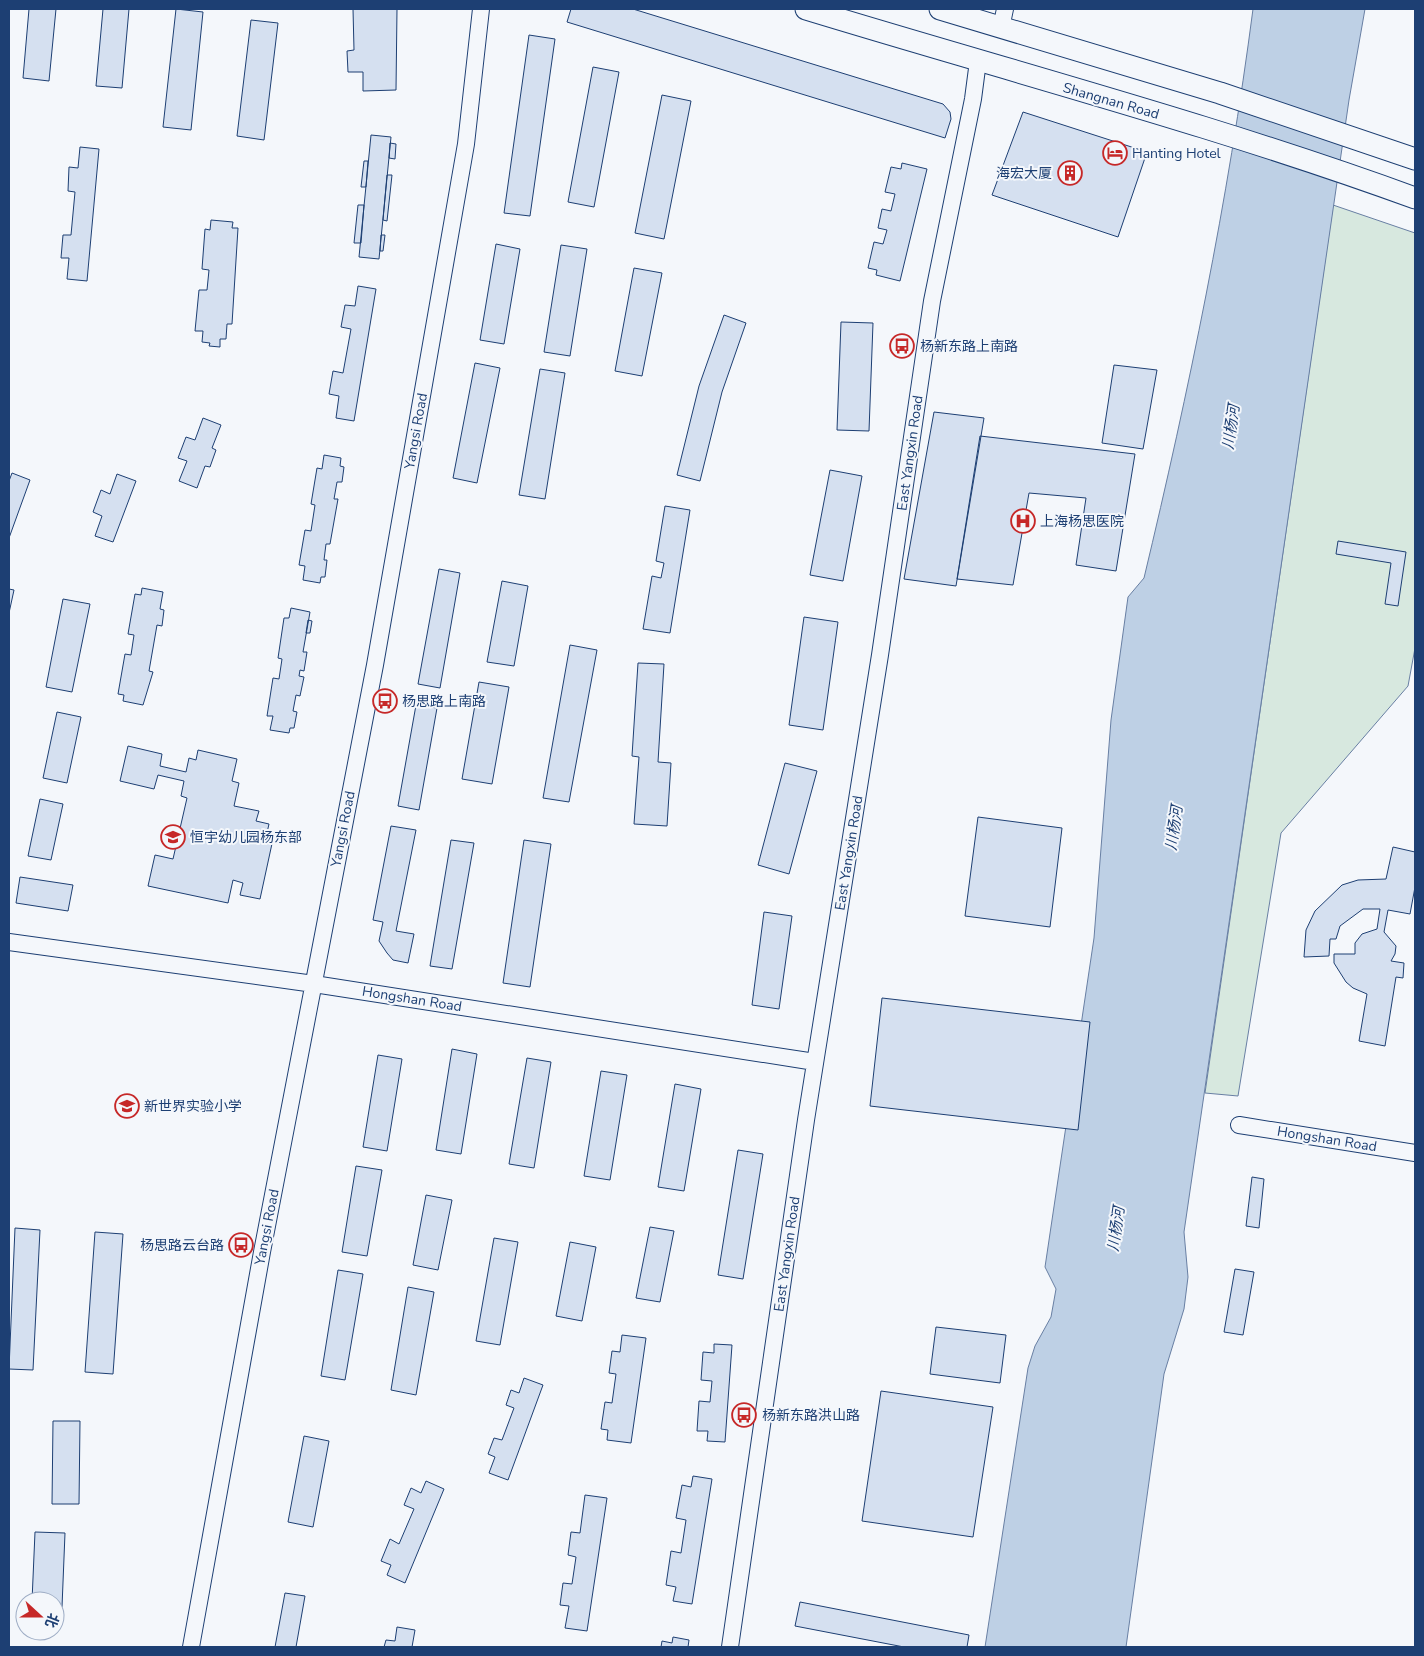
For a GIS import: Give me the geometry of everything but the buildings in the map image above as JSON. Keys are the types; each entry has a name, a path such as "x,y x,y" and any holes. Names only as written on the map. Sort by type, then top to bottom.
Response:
{"main road":[{"name":"Shangnan Road","path":"806,9 1213,131 1341,171 1415,198"},
{"path":"940,9 1003,18 1415,159"}],"street":[{"name":"Yangsi Road","path":"191,1647 375,665 466,144 482,9"},
{"name":"East Yangxin Road","path":"730,1647 815,1062 880,655 932,302 973,99 978,61"},
{"name":"Hongshan Road","path":"9,942 314,984 815,1062"},
{"name":"Hongshan Road","path":"1239,1125 1415,1153"}],"shaded area":[{"path":"1333,205 1415,233 1415,648 1408,686 1281,833 1238,1096 1205,1093"}],"water":[{"name":"川杨河","path":"1253,9 1365,9 1349,100 1184,1232 1188,1277 1184,1309 1164,1374 1126,1647 985,1647 1028,1368 1035,1346 1051,1317 1056,1289 1045,1267 1094,938 1111,720 1128,597 1144,578 1192,366 1232,152"}],"place":[{"name":"Hanting Hotel","path":"1115,153"},
{"name":"海宏大厦","path":"1070,173"},
{"name":"杨新东路上南路","path":"902,346"},
{"name":"上海杨思医院","path":"1023,521"},
{"name":"杨思路上南路","path":"385,701"},
{"name":"恒宇幼儿园杨东部","path":"173,837"},
{"name":"新世界实验小学","path":"127,1106"},
{"name":"杨思路云台路","path":"241,1245"},
{"name":"杨新东路洪山路","path":"744,1415"}]}
